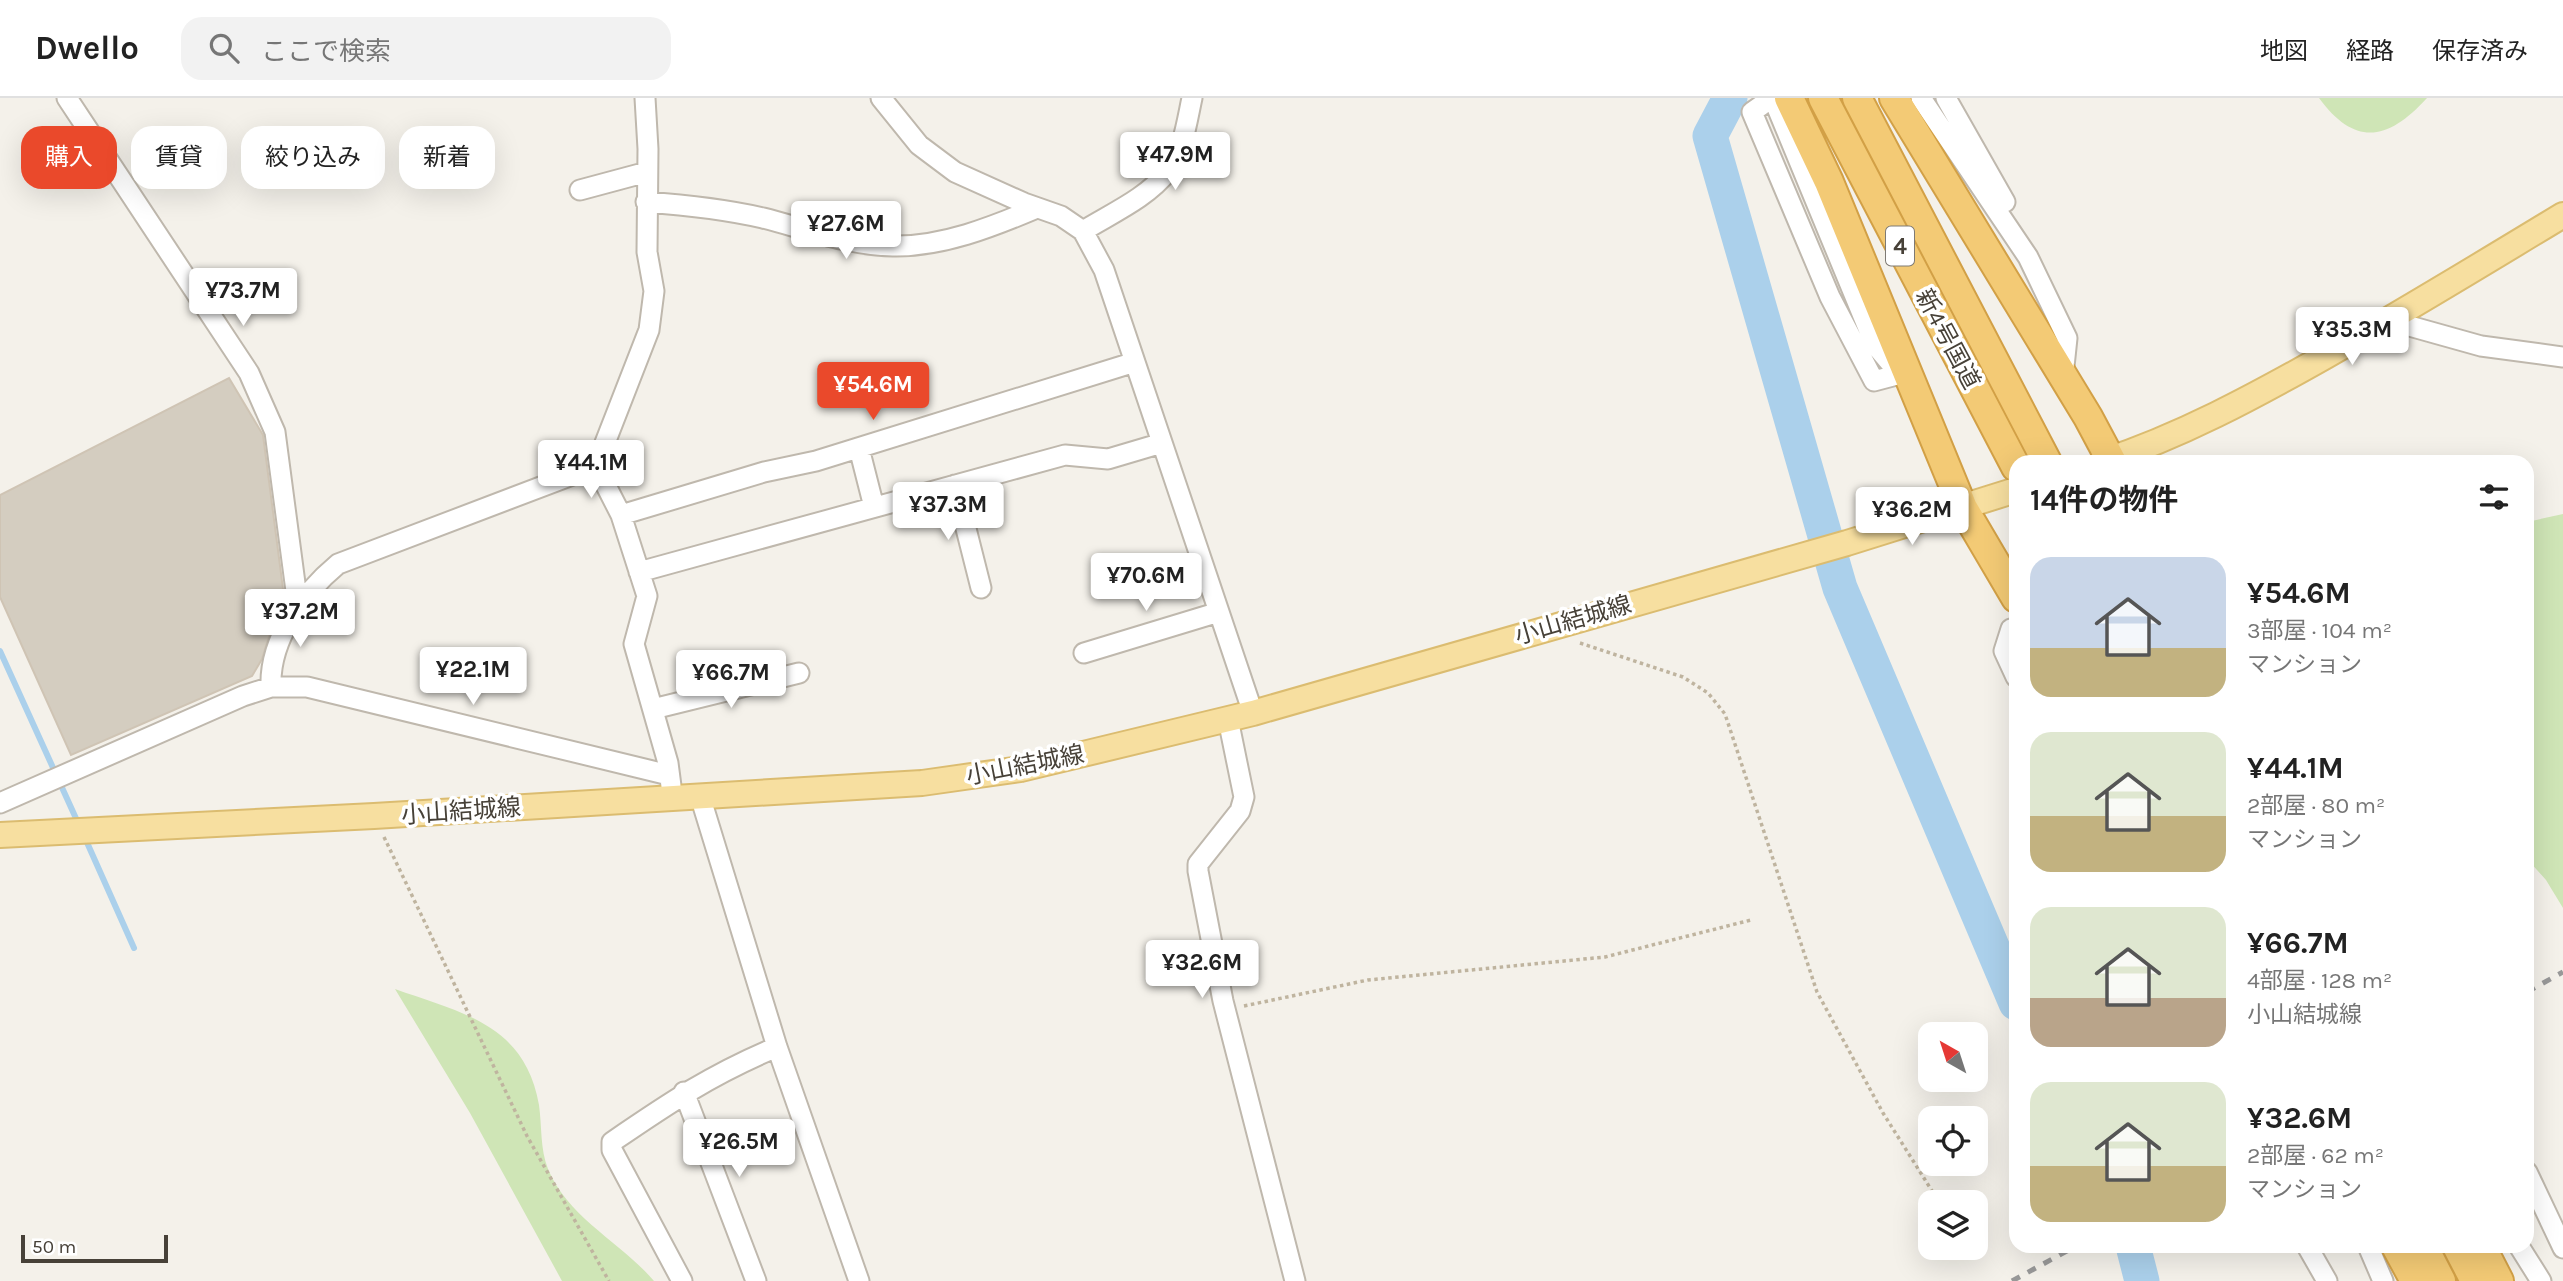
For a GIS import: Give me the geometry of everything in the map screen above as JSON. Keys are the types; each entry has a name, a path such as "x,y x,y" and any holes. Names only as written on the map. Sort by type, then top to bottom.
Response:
{"highway":[{"name":"新4号国道","path":"1823,98 2010,455"},
{"name":"新4号国道","path":"1857,98 2043,455"},
{"path":"1894,98 2063,376 2105,455"},
{"path":"1775,100 1829,182 1963,508 2009,586"},
{"path":"2400,1253 2415,1281"},
{"path":"2427,1253 2441,1281"},
{"path":"2461,1253 2475,1281"},
{"path":"2485,1253 2499,1281"}],"main road":[{"path":"2124,455 2168,438 2243,403 2563,215"},
{"name":"小山結城線","path":"0,835 374,816 671,786 700,796 922,783 1021,769 1253,713 1847,543 2009,492"}],"street":[{"path":"67,98 249,373 275,432 298,606"},
{"path":"271,687 270,666 298,606 338,564 596,466 649,330 654,292 647,252 645,98"},
{"path":"881,98 919,145 955,172 1061,216 1083,231 1104,270 1253,713"},
{"path":"1083,231 1143,195 1170,170 1184,135 1192,98"},
{"path":"1921,98 2028,257 2067,338 2063,376"},
{"path":"1946,98 2024,234 2028,257"},
{"path":"1775,100 1752,112 1830,297 1874,381 1908,372"},
{"path":"580,190 647,172"},
{"path":"646,202 707,206 839,240 894,246 942,240 991,227 1037,208"},
{"path":"2388,320 2481,346 2563,357"},
{"path":"621,515 764,472 816,461 1135,362"},
{"path":"639,572 1065,455 1108,459 1162,443"},
{"path":"859,448 874,507"},
{"path":"0,803 243,695 271,687 307,687 671,786 634,644 647,596 621,515 596,466"},
{"path":"955,485 981,589"},
{"path":"1084,653 1219,612"},
{"path":"2009,641 2004,651 2009,662"},
{"path":"653,709 799,673"},
{"path":"1228,719 1244,797 1240,811 1198,864 1198,871 1225,1010 1295,1281"},
{"path":"700,796 777,1047 859,1281"},
{"path":"682,1281 612,1150 612,1142 684,1092 729,1067 777,1047"},
{"path":"684,1092 756,1281"},
{"path":"2534,1187 2563,1248"},
{"path":"2311,1253 2328,1281"},
{"path":"2371,1253 2383,1281"},
{"path":"2523,1253 2540,1281"}],"path":[{"path":"1578,643 1683,677 1708,693 1726,715 1817,992 1884,1113 1932,1190"},
{"path":"374,816 527,1136 609,1281"},
{"path":"1225,1010 1368,980 1605,957 1751,920"}],"green space":[{"path":"2319,98 2427,98 2399,123 2385,130 2372,132 2359,131 2346,125 2332,114"},
{"path":"2563,514 2563,908 2546,880 2534,867 2534,520"},
{"path":"395,989 466,1015 505,1039 520,1056 532,1078 539,1105 545,1161 557,1186 582,1216 654,1281 562,1281 470,1113"}],"building":[{"path":"229,378 263,435 285,604 271,630 262,659 252,676 71,755 0,597 0,495"}],"waterway":[{"path":"1730,98 1710,136 1840,588 2009,986"},
{"path":"0,651 79,825"},
{"path":"85,838 134,948"},
{"path":"2135,1253 2142,1281"}],"railway":[{"path":"2534,988 2563,972"},
{"path":"2012,1281 2063,1253"}]}
